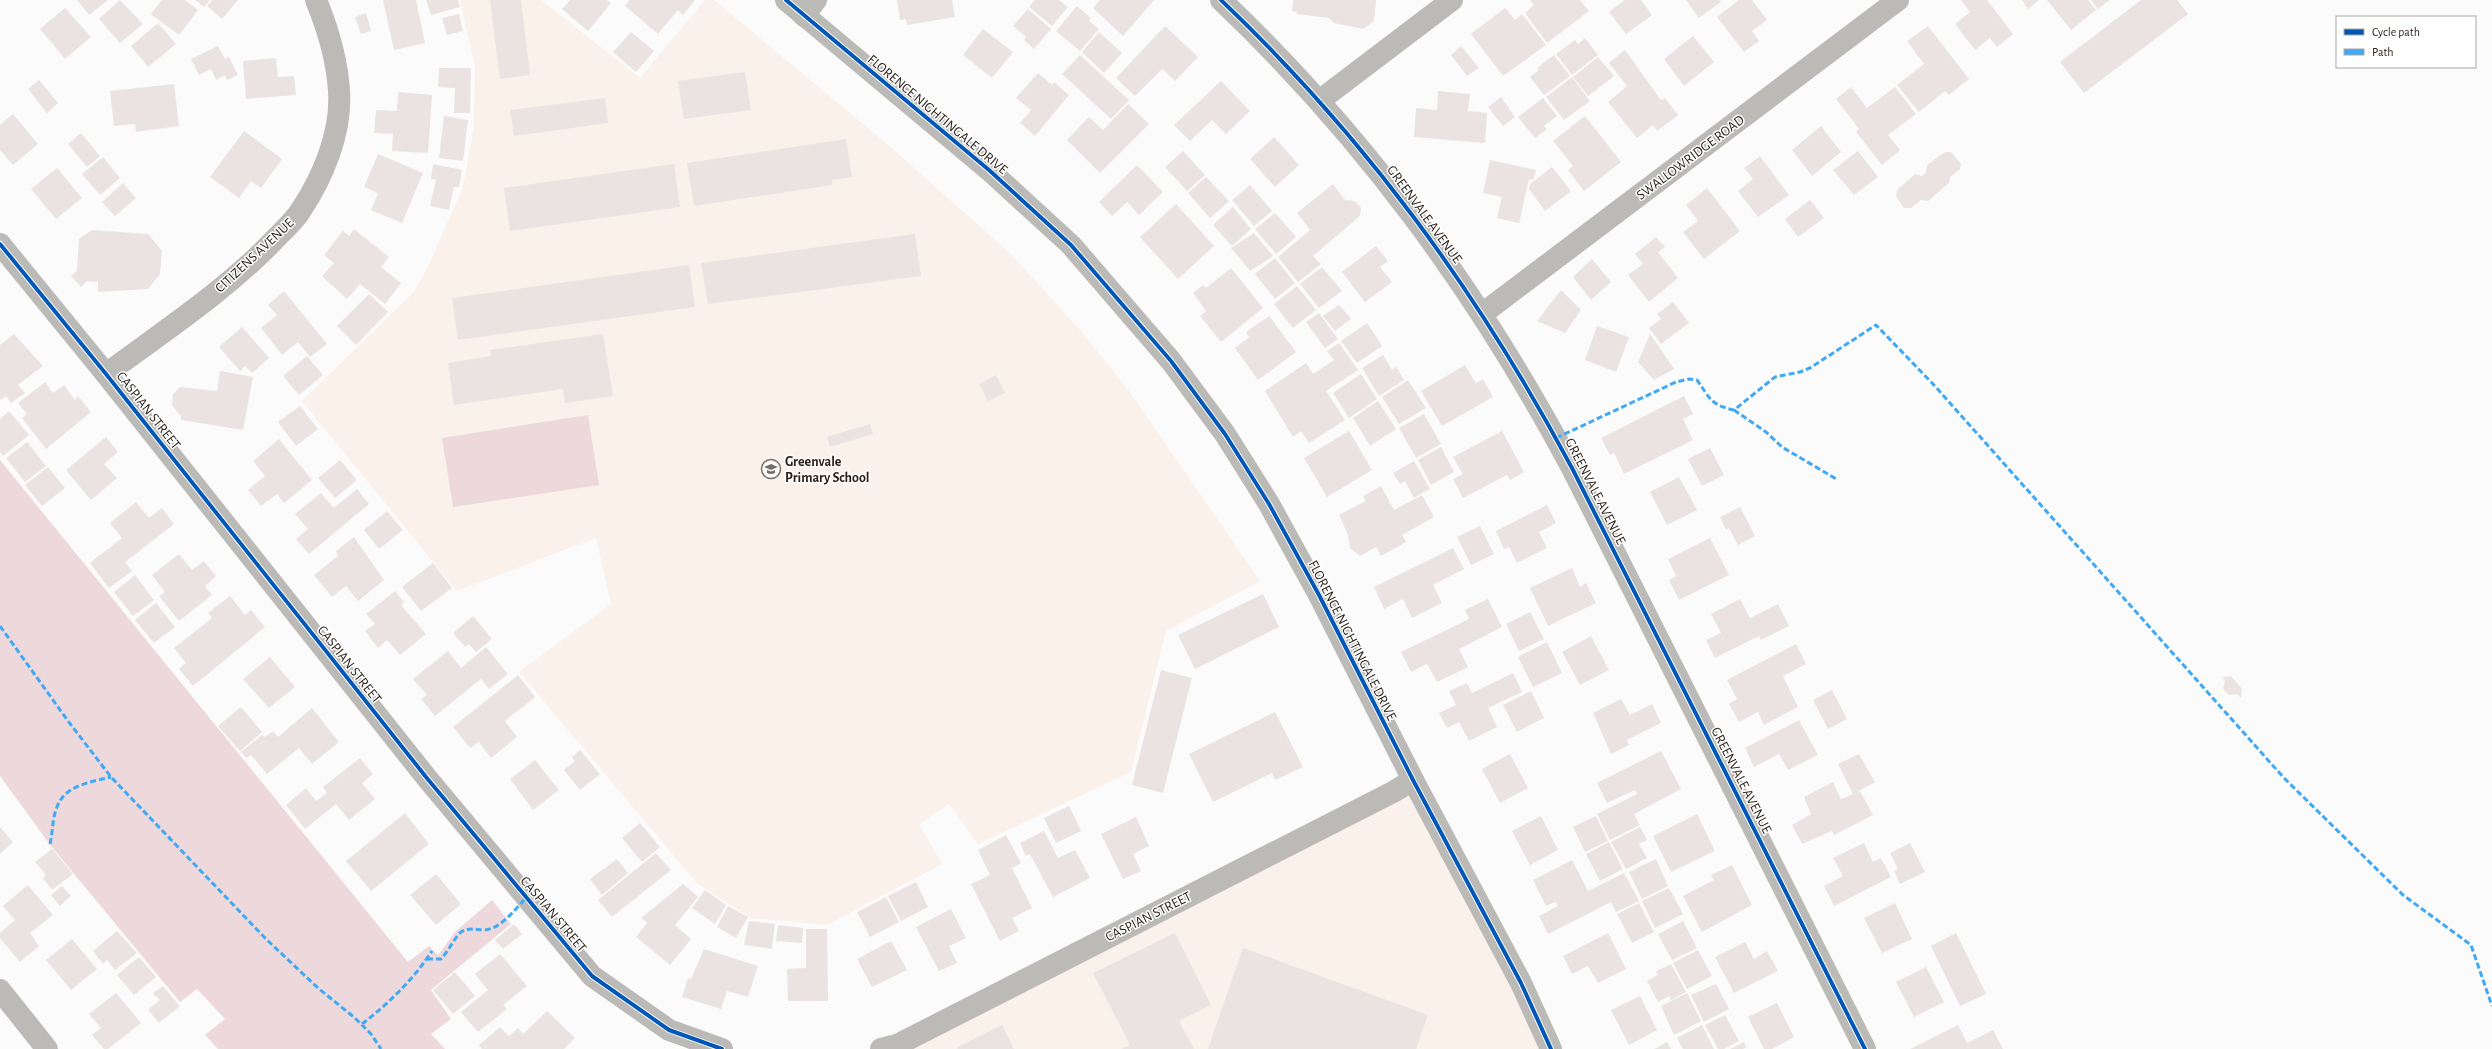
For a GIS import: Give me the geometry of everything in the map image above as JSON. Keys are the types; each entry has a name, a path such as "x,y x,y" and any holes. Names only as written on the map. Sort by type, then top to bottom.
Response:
{"street":[{"name":"CITIZENS AVENUE","path":"106,374 229,281 266,248 300,212 312,192 323,172 335,131 339,92 331,38 316,0"},
{"name":"FLORENCE NIGHTINGALE DRIVE","path":"786,0 810,8 1071,245 1171,361 1225,434 1269,504 1319,595 1412,780 1521,983 1550,1049"},
{"name":"GREENVALE AVENUE","path":"1221,0 1319,100 1385,177 1482,314 1544,415 1864,1049"},
{"path":"1319,100 1452,0"},
{"name":"SWALLOWRIDGE ROAD","path":"1482,314 1898,0"},
{"name":"CASPIAN STREET","path":"0,244 106,374 426,777 592,976 669,1030 722,1049"},
{"name":"CASPIAN STREET","path":"892,1048 1393,792 1412,780"},
{"path":"0,990 47,1049"}],"shaded area":[{"name":"Greenvale Primary School","path":"460,0 541,0 640,78 705,0 714,0 887,144 1012,255 1081,331 1129,391 1260,581 1166,631 1131,772 978,844 949,804 919,824 942,864 827,925 751,918 697,883 519,672 611,604 596,538 457,591 302,401 413,293 427,269 463,187 474,126 475,67"},
{"path":"588,415 599,485 453,507 442,438"},
{"path":"0,460 408,962 429,946 438,955 455,932 492,900 511,924 431,990 451,1019 431,1034 445,1049 218,1049 205,1035 225,1019 197,989 180,1002 51,846 0,776"},
{"path":"1415,782 1552,1049 885,1049"}],"building":[{"path":"77,0 108,0 89,15"},
{"path":"120,0 143,24 120,43 99,19"},
{"path":"162,0 185,0 198,10 179,35 151,14"},
{"path":"195,0 210,0 204,7"},
{"path":"212,0 238,0 222,19 207,6"},
{"path":"383,0 416,0 425,43 394,50"},
{"path":"426,0 458,0 460,7 431,15"},
{"path":"490,0 521,0 530,75 500,79"},
{"path":"570,0 607,0 611,3 588,31 562,9"},
{"path":"629,0 695,0 683,15 678,10 658,34 625,6"},
{"path":"897,0 952,0 955,17 907,25 906,19 900,20"},
{"path":"1035,0 1059,0 1068,7 1052,26 1029,7"},
{"path":"1100,0 1154,0 1123,36 1093,8"},
{"path":"1293,0 1376,0 1374,21 1363,29 1334,23 1329,18 1297,14 1297,12 1292,11"},
{"path":"1530,0 1580,0 1589,11 1547,43 1525,13 1534,5"},
{"path":"1625,0 1641,0 1652,15 1626,34 1609,12"},
{"path":"1686,0 1719,0 1721,2 1699,18"},
{"path":"1739,0 1752,0 1767,20 1752,31 1759,41 1744,52 1717,17"},
{"path":"1961,0 1987,0 2013,34 1997,47 1990,38 1975,50 1955,24 1970,12"},
{"path":"2022,0 2039,0 2028,9"},
{"path":"2047,0 2088,0 2096,10 2071,30"},
{"path":"2091,0 2110,0 2098,9"},
{"path":"2141,0 2177,0 2188,14 2084,93 2060,62"},
{"path":"1077,6 1091,18 1089,21 1099,29 1080,51 1056,31"},
{"path":"65,8 91,37 65,59 40,29"},
{"path":"1505,8 1515,20 1522,14 1546,45 1503,76 1471,34"},
{"path":"1028,9 1051,29 1034,49 1024,40 1026,37 1013,26"},
{"path":"366,13 371,31 361,34 355,17"},
{"path":"459,14 463,31 447,35 442,18"},
{"path":"158,23 176,44 148,67 131,46"},
{"path":"1165,26 1198,57 1175,81 1162,69 1135,96 1116,78"},
{"path":"1928,26 1969,79 1949,95 1945,91 1919,112 1897,85 1924,64 1907,41"},
{"path":"983,29 1013,52 992,78 963,55"},
{"path":"631,32 654,51 636,72 613,52"},
{"path":"1099,32 1122,53 1104,73 1082,52"},
{"path":"1693,36 1714,62 1684,86 1664,59"},
{"path":"1585,38 1598,55 1572,75 1556,54 1575,40 1578,44"},
{"path":"218,46 225,59 229,57 238,75 227,80 225,75 216,80 211,69 199,75 191,59"},
{"path":"1461,46 1479,68 1467,76 1451,55"},
{"path":"1625,50 1661,100 1665,98 1678,115 1657,131 1653,125 1637,138 1608,102 1627,86 1609,63"},
{"path":"1080,55 1129,100 1111,119 1062,74"},
{"path":"1554,55 1570,76 1544,95 1530,77 1539,70 1537,68"},
{"path":"1598,57 1614,76 1588,96 1573,77"},
{"path":"276,58 278,77 294,76 296,95 246,99 243,61"},
{"path":"439,68 471,68 470,113 454,113 455,88 438,87"},
{"path":"745,72 751,110 684,119 678,81"},
{"path":"1038,73 1052,85 1054,82 1069,95 1035,136 1020,123 1031,110 1016,98"},
{"path":"1572,77 1590,101 1564,120 1546,97"},
{"path":"39,80 58,103 47,113 28,89"},
{"path":"1221,81 1250,111 1226,134 1212,120 1190,141 1174,125"},
{"path":"174,84 179,126 136,132 135,124 114,126 110,91"},
{"path":"1851,87 1867,108 1895,87 1916,114 1888,135 1900,150 1882,165 1856,132 1859,129 1836,99"},
{"path":"1438,91 1470,94 1468,111 1487,113 1485,143 1414,137 1416,108 1437,110"},
{"path":"398,92 432,95 428,153 392,151 393,134 374,133 376,110 397,111"},
{"path":"1501,97 1515,117 1503,126 1488,107"},
{"path":"605,98 608,123 514,136 510,110"},
{"path":"1543,98 1557,116 1544,126 1547,129 1535,138 1518,117"},
{"path":"1128,104 1149,124 1100,173 1067,140 1089,117 1103,130"},
{"path":"13,114 38,144 13,165 0,150 0,125"},
{"path":"444,116 468,120 463,161 439,158"},
{"path":"1585,116 1621,162 1584,191 1568,170 1573,166 1553,141"},
{"path":"1821,126 1841,152 1812,176 1792,150"},
{"path":"244,131 282,159 261,188 251,181 239,198 210,177"},
{"path":"81,133 100,156 87,167 68,144"},
{"path":"1274,137 1299,165 1275,187 1250,159"},
{"path":"846,139 852,177 832,180 832,185 694,206 687,163"},
{"path":"1183,151 1205,175 1187,191 1165,167"},
{"path":"1858,151 1878,177 1854,195 1833,170"},
{"path":"1945,152 1951,152 1961,164 1960,169 1950,177 1949,183 1928,201 1921,200 1911,208 1904,208 1896,196 1897,190 1915,174 1922,176 1926,172 1927,165"},
{"path":"378,154 423,173 402,223 371,210 378,193 364,187"},
{"path":"1760,156 1789,195 1758,217 1738,191 1753,179 1744,168"},
{"path":"103,157 120,178 100,195 82,174"},
{"path":"1490,160 1536,170 1533,180 1529,179 1519,223 1497,218 1502,197 1483,193"},
{"path":"433,164 462,170 459,187 454,187 449,210 430,206 436,180 431,179"},
{"path":"674,164 680,207 510,231 504,188"},
{"path":"1137,165 1163,192 1139,215 1127,202 1112,216 1099,202"},
{"path":"1552,167 1571,191 1545,211 1529,189 1530,184"},
{"path":"57,168 82,198 56,219 31,189"},
{"path":"1206,177 1229,201 1210,218 1188,193"},
{"path":"123,183 136,198 115,216 102,202"},
{"path":"1333,184 1345,200 1355,201 1361,208 1360,216 1313,256 1321,264 1298,282 1278,257 1310,230 1297,213"},
{"path":"1250,185 1272,211 1254,226 1232,200"},
{"path":"1707,188 1740,231 1704,259 1683,232 1698,221 1686,205"},
{"path":"1810,200 1824,218 1798,237 1785,219"},
{"path":"1176,204 1214,246 1178,279 1140,237"},
{"path":"1233,207 1251,229 1232,246 1213,225"},
{"path":"1275,213 1296,237 1276,254 1255,229"},
{"path":"354,229 389,257 381,267 401,283 385,304 360,284 347,299 322,276 334,263 324,255 343,231 349,236"},
{"path":"92,230 148,234 162,251 160,274 148,289 98,292 98,282 87,281 81,287 71,276 77,271 79,239"},
{"path":"1254,233 1273,256 1250,271 1231,248"},
{"path":"915,234 921,276 708,304 701,263"},
{"path":"1656,237 1665,247 1658,252 1678,278 1649,302 1628,275 1643,264 1635,254"},
{"path":"1376,246 1388,261 1380,267 1392,282 1365,302 1342,272"},
{"path":"1275,258 1295,283 1275,299 1255,274"},
{"path":"1592,259 1611,282 1591,300 1573,277"},
{"path":"689,265 695,307 458,340 452,298"},
{"path":"1322,267 1342,291 1319,308 1300,284"},
{"path":"1231,268 1263,308 1221,342 1200,316 1206,311 1193,293 1203,285 1206,288"},
{"path":"1297,286 1316,310 1293,328 1274,304"},
{"path":"1561,290 1581,310 1565,333 1537,321"},
{"path":"284,291 327,344 310,357 298,342 282,355 261,328 277,315 268,305"},
{"path":"369,294 388,312 356,345 337,326"},
{"path":"1673,302 1689,323 1661,344 1649,328 1661,319 1657,314"},
{"path":"1339,305 1351,319 1335,331 1323,316"},
{"path":"1319,313 1338,339 1325,348 1306,322"},
{"path":"1269,316 1296,352 1258,380 1235,348 1249,337 1246,332"},
{"path":"1367,323 1382,346 1357,363 1341,341"},
{"path":"1597,326 1629,337 1616,372 1585,360"},
{"path":"242,327 269,358 252,373 245,366 240,371 219,347"},
{"path":"14,334 43,366 18,385 25,393 11,403 6,396 0,400 0,345"},
{"path":"603,334 613,396 565,403 563,389 454,405 448,363 491,356 490,350"},
{"path":"1650,334 1674,369 1654,380 1638,362"},
{"path":"1339,343 1358,370 1326,391 1345,420 1309,443 1301,431 1293,437 1265,391 1306,363 1313,374 1334,360 1327,351"},
{"path":"1383,355 1392,370 1396,367 1404,380 1379,396 1362,368"},
{"path":"307,356 323,375 299,395 283,376"},
{"path":"1465,365 1476,383 1483,379 1493,397 1442,426 1421,391"},
{"path":"220,371 253,377 243,430 181,420 181,416 172,405 173,394 180,387 217,391"},
{"path":"1361,374 1377,399 1349,418 1333,393"},
{"path":"996,375 1005,393 988,401 979,384"},
{"path":"1408,380 1426,408 1399,424 1382,397"},
{"path":"45,382 53,393 64,385 75,400 78,396 91,412 46,449 22,418 27,414 18,403"},
{"path":"1684,396 1693,414 1683,419 1693,440 1624,474 1614,453 1610,455 1601,438"},
{"path":"1378,401 1396,429 1370,446 1353,418"},
{"path":"300,406 318,429 296,446 278,422"},
{"path":"9,411 29,435 3,456 0,452 0,419"},
{"path":"1424,414 1441,444 1416,458 1399,428"},
{"path":"870,424 873,434 830,447 827,437"},
{"path":"1349,431 1372,470 1327,497 1304,458"},
{"path":"1502,431 1524,472 1510,480 1507,475 1463,498 1453,479 1463,474 1453,457"},
{"path":"106,437 118,452 104,464 117,478 91,500 66,470"},
{"path":"279,439 312,480 284,503 277,494 261,506 248,490 265,476 253,461"},
{"path":"27,442 46,466 25,482 6,458"},
{"path":"1441,447 1454,472 1431,485 1418,460"},
{"path":"1710,448 1724,475 1702,486 1688,459"},
{"path":"340,460 357,480 335,498 318,478"},
{"path":"1414,461 1430,489 1414,498 1405,481 1400,484 1393,473"},
{"path":"48,467 65,488 42,506 25,485"},
{"path":"1679,477 1697,510 1667,525 1650,492"},
{"path":"1381,486 1394,510 1422,495 1434,517 1402,535 1406,542 1381,556 1376,547 1360,556 1350,548 1348,535 1339,515 1366,501 1363,496"},
{"path":"357,489 369,504 309,554 296,539 308,529 295,514 321,493 334,508"},
{"path":"136,502 149,518 162,508 174,524 125,562 132,571 109,588 90,563 122,538 110,523"},
{"path":"1547,505 1556,523 1539,532 1547,548 1517,563 1509,547 1504,549 1496,531"},
{"path":"1740,507 1755,536 1738,545 1729,528 1726,530 1720,517"},
{"path":"387,511 403,530 379,549 364,530"},
{"path":"1480,526 1494,554 1471,565 1457,537"},
{"path":"354,537 384,580 358,601 346,586 332,597 314,575 338,556 336,551"},
{"path":"1710,538 1729,575 1679,600 1669,580 1676,576 1668,559"},
{"path":"1453,548 1464,569 1433,585 1442,603 1412,618 1403,599 1384,609 1374,587"},
{"path":"179,554 192,570 204,561 216,576 205,586 212,595 179,621 159,596 165,592 152,575"},
{"path":"433,563 452,588 421,611 402,587"},
{"path":"1572,568 1580,587 1586,583 1596,603 1548,626 1530,588"},
{"path":"135,575 154,600 133,616 114,592"},
{"path":"395,591 404,602 401,605 426,634 400,655 387,640 378,648 365,631 375,624 366,614"},
{"path":"1263,594 1279,627 1195,669 1178,635"},
{"path":"230,596 245,615 251,610 265,627 193,686 179,669 186,663 174,648 212,618 208,613"},
{"path":"1488,599 1502,627 1459,649 1468,667 1437,682 1427,664 1411,672 1401,652 1469,619 1465,610"},
{"path":"1740,599 1750,618 1778,604 1789,626 1761,640 1759,636 1715,658 1706,640 1721,633 1711,614"},
{"path":"156,603 175,627 154,643 135,620"},
{"path":"1530,612 1544,639 1519,651 1506,624"},
{"path":"473,616 492,639 476,652 469,644 465,647 453,633"},
{"path":"1591,636 1609,670 1580,685 1562,652"},
{"path":"1547,642 1562,673 1533,687 1518,657"},
{"path":"1796,644 1806,664 1783,676 1798,707 1764,725 1758,712 1739,722 1729,704 1737,699 1727,680"},
{"path":"486,647 508,674 489,689 481,679 435,716 421,699 427,695 413,679 448,651 461,668"},
{"path":"270,657 295,687 269,708 243,679"},
{"path":"1161,670 1192,678 1163,793 1132,785"},
{"path":"1513,673 1522,692 1488,708 1497,727 1469,741 1459,722 1447,728 1439,713 1456,705 1449,691 1467,683 1472,693"},
{"path":"518,675 535,697 505,721 517,737 491,758 479,742 470,748 453,727"},
{"path":"2231,676 2242,689 2241,698 2237,694 2229,695 2223,689 2225,681 2223,677"},
{"path":"1832,690 1847,719 1828,729 1813,700"},
{"path":"1531,691 1544,718 1517,732 1503,705"},
{"path":"1621,699 1630,715 1652,704 1661,723 1627,740 1629,745 1611,754 1593,713"},
{"path":"241,707 262,732 240,751 218,726"},
{"path":"312,708 339,742 312,764 299,748 267,774 251,755 246,758 241,752 262,735 265,737 273,731 278,737"},
{"path":"1275,712 1303,767 1275,780 1272,773 1213,802 1189,754"},
{"path":"1799,720 1818,755 1788,770 1779,754 1754,767 1745,748"},
{"path":"580,750 600,774 580,790 564,770 575,761 572,757"},
{"path":"1661,751 1681,789 1634,814 1640,825 1610,840 1597,814 1637,794 1635,790 1607,803 1597,783"},
{"path":"1510,754 1528,788 1500,803 1482,769"},
{"path":"1859,754 1875,782 1853,794 1838,764"},
{"path":"360,758 373,774 362,783 375,799 349,820 336,804 305,829 286,805 306,788 316,801 327,793 323,787"},
{"path":"535,760 559,790 533,810 510,779"},
{"path":"1833,782 1841,799 1860,791 1873,815 1834,835 1832,831 1802,844 1792,825 1811,814 1804,797"},
{"path":"1069,806 1081,831 1056,843 1044,818"},
{"path":"405,813 429,844 371,891 346,861"},
{"path":"1697,814 1715,851 1671,872 1653,836"},
{"path":"1541,816 1558,850 1530,865 1512,831"},
{"path":"1596,816 1608,841 1585,852 1573,827"},
{"path":"1136,817 1149,846 1133,854 1141,871 1123,879 1101,834"},
{"path":"640,823 660,847 642,862 622,838"},
{"path":"0,827 13,842 0,854"},
{"path":"1640,827 1647,840 1639,844 1647,858 1626,869 1611,842"},
{"path":"1044,831 1058,858 1075,850 1090,878 1053,897 1030,854 1026,856 1020,843"},
{"path":"1006,835 1021,863 1012,868 1032,908 1012,918 1019,931 1000,941 971,884 990,875 978,850"},
{"path":"1609,842 1623,869 1600,881 1586,854"},
{"path":"1864,843 1873,862 1881,858 1891,877 1834,906 1824,886 1843,876 1833,858"},
{"path":"1910,843 1925,872 1900,884 1894,871 1898,869 1890,853"},
{"path":"52,849 73,874 52,890 43,878 46,875 35,862"},
{"path":"656,853 671,870 612,917 598,900"},
{"path":"617,859 628,873 602,895 590,879"},
{"path":"1656,859 1668,886 1642,899 1629,872"},
{"path":"1572,860 1588,891 1624,873 1639,901 1616,912 1611,902 1548,934 1539,916 1558,906 1555,902 1546,906 1533,880"},
{"path":"1732,865 1752,905 1702,932 1683,896 1714,880 1711,875"},
{"path":"436,874 461,904 436,925 410,895"},
{"path":"916,882 928,907 901,921 888,896"},
{"path":"683,884 698,897 675,925 691,939 670,965 636,937 647,923 641,918"},
{"path":"28,885 53,915 30,933 39,946 20,962 0,938 0,933 15,920 3,906"},
{"path":"62,886 71,896 60,906 51,895"},
{"path":"1669,888 1683,914 1655,928 1642,901"},
{"path":"705,890 726,905 715,924 692,908"},
{"path":"886,897 899,922 870,937 857,912"},
{"path":"1639,903 1654,932 1632,943 1617,914"},
{"path":"1895,903 1912,939 1882,953 1864,918"},
{"path":"728,906 748,917 736,938 717,927"},
{"path":"951,909 966,938 949,946 957,963 939,971 916,927"},
{"path":"749,921 775,924 772,949 744,945"},
{"path":"1683,921 1697,948 1672,960 1658,934"},
{"path":"514,924 522,934 503,949 495,940"},
{"path":"778,925 803,928 802,943 776,941"},
{"path":"806,929 827,929 828,1001 788,1001 787,969 806,968"},
{"path":"117,931 137,953 115,970 107,960 103,964 93,951"},
{"path":"1175,933 1211,1005 1179,1021 1194,1049 1121,1049 1130,1045 1093,973"},
{"path":"1608,933 1626,969 1598,983 1588,966 1572,974 1563,956"},
{"path":"1956,933 1986,994 1960,1006 1931,946"},
{"path":"72,939 97,969 71,990 46,960"},
{"path":"891,941 907,970 872,987 857,959"},
{"path":"1745,942 1754,959 1767,951 1778,971 1734,993 1715,957"},
{"path":"1243,948 1428,1015 1416,1049 1208,1049"},
{"path":"704,949 758,966 748,997 727,991 721,1009 682,997 688,978 691,979"},
{"path":"1698,950 1712,976 1687,989 1673,963"},
{"path":"500,954 527,986 503,1005 507,1009 478,1032 461,1012 488,990 475,974"},
{"path":"139,957 156,977 134,995 117,975"},
{"path":"1671,964 1686,992 1671,1000 1669,996 1658,1002 1647,981 1658,975 1656,971"},
{"path":"1926,967 1944,1002 1914,1017 1896,982"},
{"path":"455,972 475,996 453,1014 433,990"},
{"path":"1716,984 1729,1009 1704,1022 1691,995"},
{"path":"163,986 180,1006 159,1023 148,1010 160,1000 153,993"},
{"path":"116,993 141,1023 108,1049 104,1049 92,1035 101,1028 89,1014"},
{"path":"1687,993 1701,1021 1674,1035 1661,1006"},
{"path":"1640,996 1657,1030 1629,1045 1611,1010"},
{"path":"1777,1003 1794,1037 1772,1049 1764,1049 1748,1017"},
{"path":"547,1011 575,1038 564,1049 482,1049 479,1045 500,1027 509,1036 518,1028 523,1034"},
{"path":"1725,1015 1739,1041 1724,1049 1718,1049 1705,1025"},
{"path":"1002,1025 1014,1049 957,1049 958,1047"},
{"path":"1702,1025 1714,1049 1683,1049 1677,1038"},
{"path":"1958,1025 1967,1043 1993,1030 2003,1049 1910,1049"},
{"path":"1667,1042 1671,1049 1654,1049"},
{"path":"1744,1042 1746,1047 1743,1049 1730,1049"}],"marked path":[{"path":"1556,438 1676,382 1689,379 1697,380 1711,400 1715,403 1734,410 1775,377 1800,372 1810,368 1876,325 1933,384 2284,778 2403,895 2471,945 2492,1006"},
{"path":"1734,410 1766,432 1782,447 1838,480"},
{"path":"0,626 68,721 111,777 266,939 318,988 355,1018 371,1034 381,1049"},
{"path":"50,844 55,812 66,794 72,789 87,783 111,777"},
{"path":"427,959 441,959 459,934 464,930 485,930 497,926 503,922 526,898"},
{"path":"362,1024 382,1008 400,990 417,972 432,951"}],"cycle path":[{"path":"786,0 989,170 1071,245 1171,361 1225,434 1269,504 1319,595 1413,780 1521,983 1551,1049"},
{"path":"1221,0 1274,53 1324,107 1371,162 1416,220 1458,279 1498,340 1536,403 1572,468 1865,1049"},
{"path":"0,244 106,374 426,777 592,976 669,1030 722,1049"}],"place":[{"name":"Greenvale Primary School","path":"771,469"}]}
